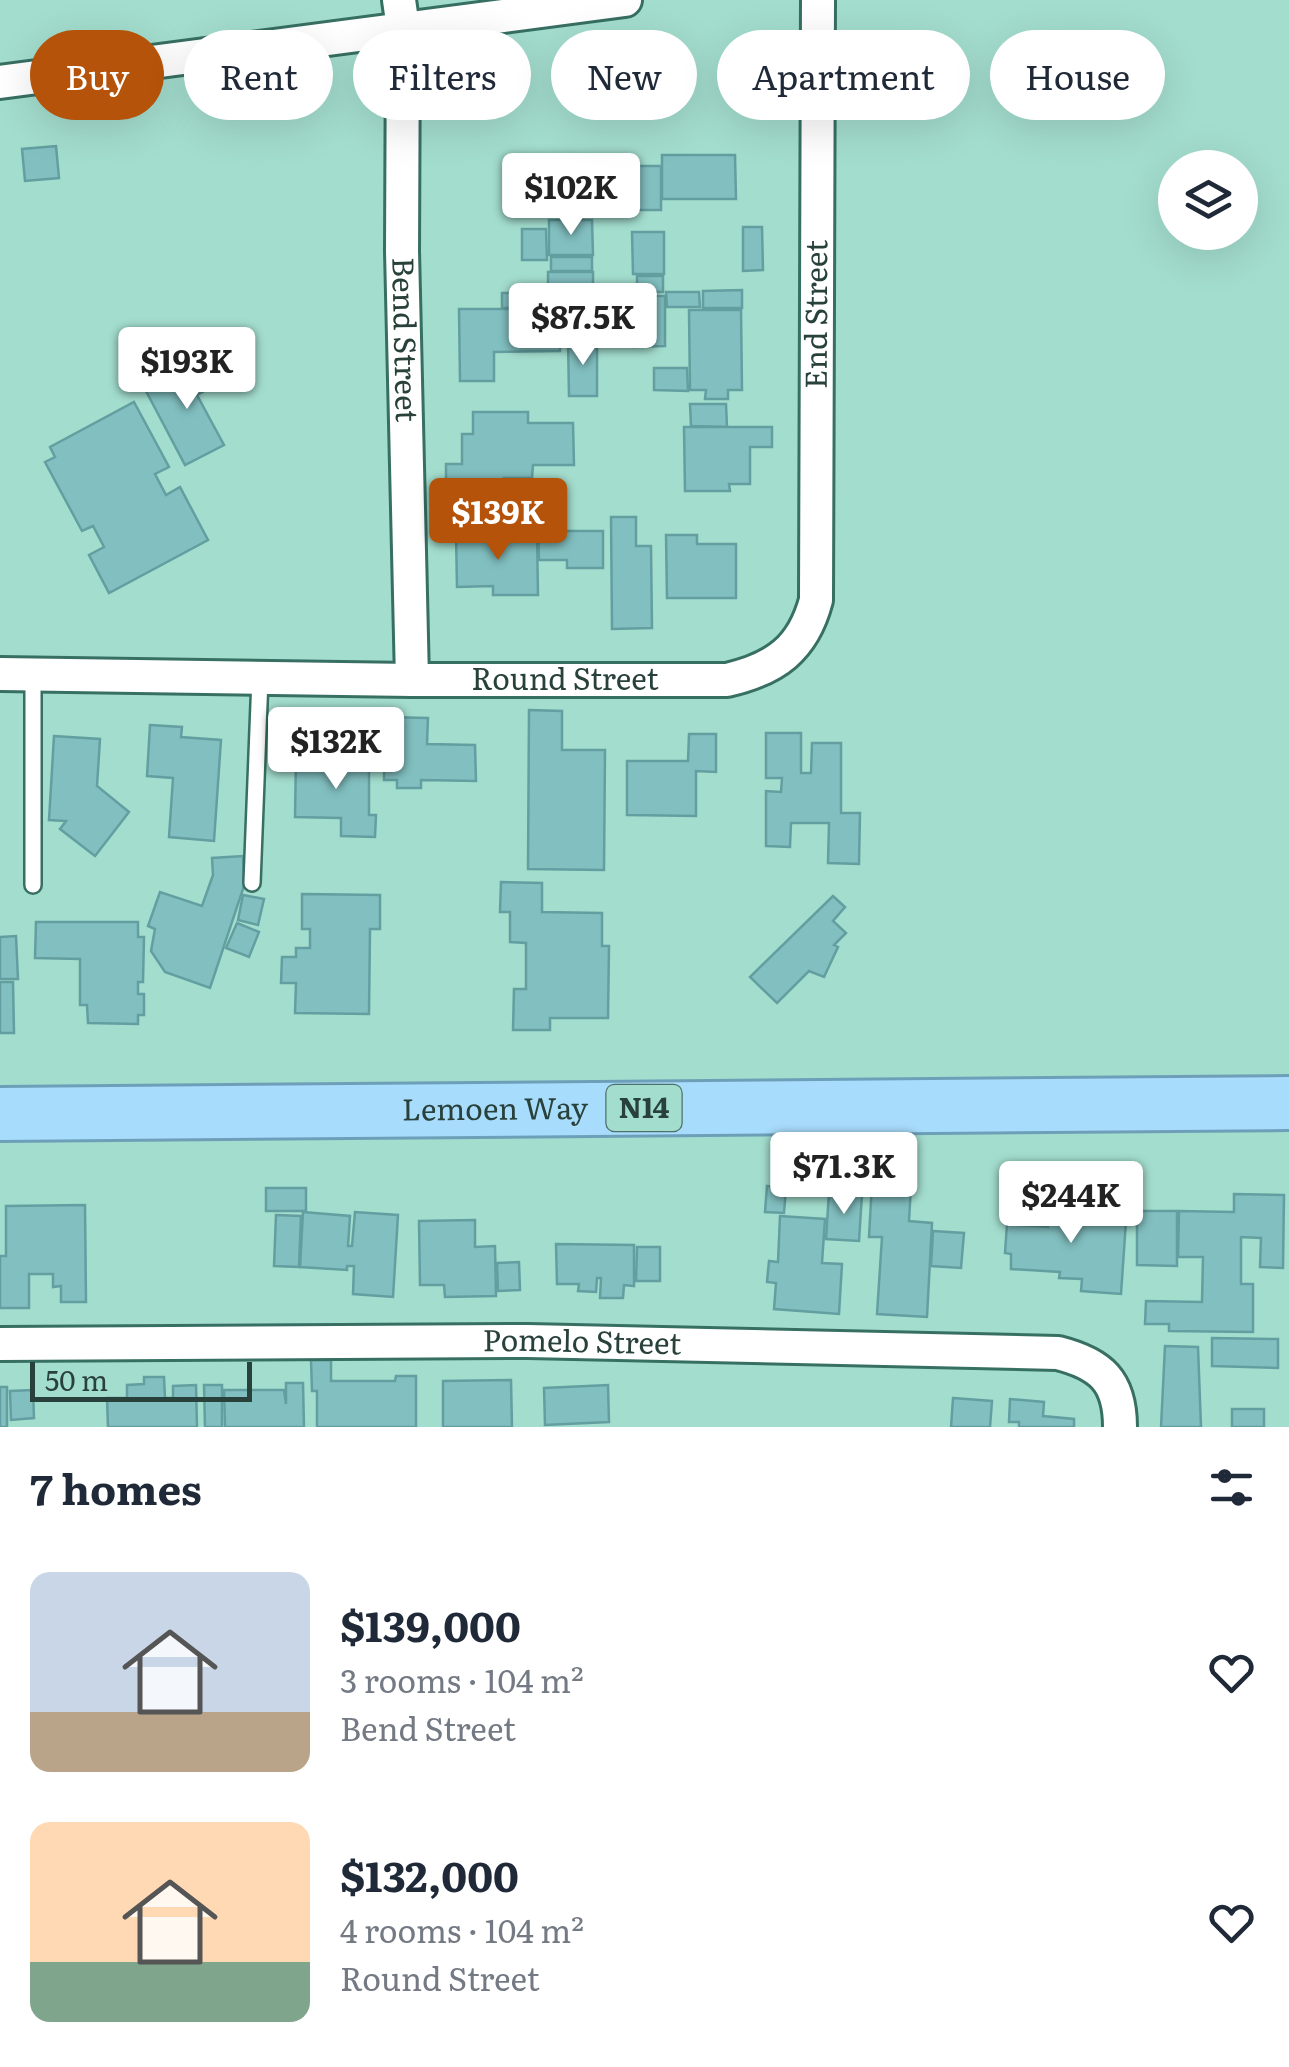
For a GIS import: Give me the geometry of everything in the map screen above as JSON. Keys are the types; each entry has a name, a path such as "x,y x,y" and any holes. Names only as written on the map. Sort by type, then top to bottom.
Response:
{"highway":[{"name":"Lemoen Way","path":"0,1114 1289,1103"}],"street":[{"path":"0,82 401,14 625,0"},
{"name":"End Street","path":"809,626 816,600 818,0"},
{"name":"Bend Street","path":"401,14 412,680"},
{"name":"Round Street","path":"0,674 727,680 760,672 783,656 809,626"},
{"name":"Pomelo Street","path":"0,1344 528,1341 1058,1353 1096,1366 1108,1379 1118,1397 1120,1427"}],"lane":[{"path":"33,674 33,884"},
{"path":"252,884 260,678"}],"building":[{"path":"56,146 59,178 25,181 22,149"},
{"path":"662,155 735,155 736,199 662,199"},
{"path":"634,166 661,166 661,210 635,210"},
{"path":"549,220 592,220 593,255 549,255"},
{"path":"743,227 762,227 763,270 743,271"},
{"path":"522,229 546,229 547,260 522,260"},
{"path":"632,232 664,232 664,274 633,274"},
{"path":"551,257 592,257 592,271 551,271"},
{"path":"548,272 593,272 593,290 548,290"},
{"path":"637,276 663,276 663,292 637,292"},
{"path":"742,290 742,308 703,308 703,291"},
{"path":"593,292 630,292 630,332 620,332 620,311 594,311"},
{"path":"666,292 699,292 700,307 667,307"},
{"path":"502,293 554,293 554,308 502,308"},
{"path":"559,293 591,293 591,308 559,307"},
{"path":"632,296 665,296 665,346 633,347"},
{"path":"459,309 560,309 560,351 494,352 494,381 460,381"},
{"path":"689,310 741,310 742,390 728,390 728,399 705,399 706,390 690,390"},
{"path":"597,340 597,396 569,396 568,341"},
{"path":"221,352 226,361 198,376 206,390 197,395 224,445 185,465 146,391"},
{"path":"654,368 687,368 688,391 654,390"},
{"path":"134,402 169,467 155,474 166,495 180,487 208,540 109,593 89,555 104,547 93,526 82,531 45,462 55,457 50,447"},
{"path":"690,404 726,404 727,427 691,426"},
{"path":"473,412 528,412 528,423 573,423 574,465 533,465 532,478 504,478 504,483 446,483 446,464 462,464 462,434 473,434"},
{"path":"684,427 772,427 772,447 750,447 750,484 729,484 730,491 685,491"},
{"path":"611,517 636,517 636,546 651,546 652,628 612,629"},
{"path":"538,531 603,531 603,568 567,568 567,560 539,560"},
{"path":"456,535 537,535 538,595 493,595 493,586 457,587"},
{"path":"666,535 697,535 697,544 736,544 736,598 667,598"},
{"path":"529,710 562,711 562,750 605,750 604,870 528,869"},
{"path":"385,717 428,718 427,744 475,745 476,781 421,780 421,788 397,788 397,780 384,780"},
{"path":"150,725 182,727 181,737 221,740 214,841 169,837 173,778 147,776"},
{"path":"766,733 801,733 801,773 811,773 812,743 841,743 841,813 860,813 859,864 828,863 829,823 791,823 790,847 766,846 766,791 781,792 782,778 766,778"},
{"path":"689,734 716,734 716,772 696,771 696,816 627,815 627,761 688,761"},
{"path":"54,736 100,739 97,786 129,812 95,856 60,829 66,821 49,820"},
{"path":"296,756 369,757 369,815 376,815 375,837 341,836 341,818 295,817"},
{"path":"243,856 244,886 210,988 165,972 151,951 155,929 148,926 160,892 202,906 213,875 212,858"},
{"path":"501,882 542,883 542,912 602,913 602,946 609,946 608,1018 550,1018 550,1030 513,1030 514,989 526,989 526,943 510,942 510,912 500,912"},
{"path":"302,894 380,895 380,929 370,929 369,1014 295,1013 296,983 281,983 282,957 296,957 296,948 310,948 310,929 302,929"},
{"path":"243,895 264,899 258,925 238,920"},
{"path":"833,896 845,907 833,921 846,933 834,945 838,947 824,977 809,971 777,1003 750,977"},
{"path":"36,922 138,922 138,937 144,937 143,982 138,982 138,994 144,994 144,1015 138,1015 138,1024 88,1023 87,1005 80,1005 80,959 35,958"},
{"path":"237,923 259,932 249,957 226,948"},
{"path":"16,936 18,979 0,979 0,937"},
{"path":"0,982 13,982 14,1033 0,1033"},
{"path":"872,1183 911,1186 909,1221 932,1223 927,1317 877,1314 882,1237 869,1237"},
{"path":"767,1186 786,1188 784,1213 765,1212"},
{"path":"266,1188 306,1188 306,1211 266,1211"},
{"path":"1049,1188 1075,1190 1073,1210 1047,1208"},
{"path":"1050,1190 1075,1192 1074,1211 1092,1213 1092,1218 1126,1221 1121,1294 1081,1291 1082,1279 1059,1278 1060,1272 1011,1269 1011,1254 1005,1253 1007,1224 1048,1227"},
{"path":"829,1192 862,1194 859,1241 826,1239"},
{"path":"1234,1194 1284,1195 1283,1268 1260,1267 1261,1238 1241,1237 1241,1284 1253,1284 1253,1332 1169,1331 1169,1324 1145,1324 1146,1301 1202,1302 1203,1257 1178,1257 1179,1211 1234,1212"},
{"path":"85,1205 86,1302 61,1302 61,1286 53,1287 53,1274 29,1274 29,1308 0,1308 0,1256 6,1256 6,1206"},
{"path":"1137,1211 1177,1211 1177,1266 1137,1265"},
{"path":"303,1212 350,1216 348,1246 352,1246 355,1212 398,1215 393,1297 353,1294 354,1266 347,1266 347,1270 300,1267"},
{"path":"276,1215 301,1216 299,1267 274,1266"},
{"path":"780,1216 825,1219 822,1263 842,1264 839,1314 774,1309 776,1283 767,1282 769,1261 778,1262"},
{"path":"475,1220 475,1247 495,1246 496,1296 445,1297 444,1285 420,1285 419,1221"},
{"path":"933,1231 964,1233 961,1268 931,1266"},
{"path":"556,1244 634,1245 634,1286 624,1285 623,1298 600,1298 601,1278 597,1278 596,1292 578,1291 579,1284 557,1284"},
{"path":"637,1247 660,1247 660,1281 636,1281"},
{"path":"519,1262 520,1290 498,1291 497,1263"},
{"path":"1212,1338 1278,1339 1278,1368 1212,1366"},
{"path":"1165,1346 1198,1347 1201,1427 1161,1427"},
{"path":"311,1360 331,1360 331,1381 395,1381 396,1376 416,1376 416,1427 317,1427 317,1391 312,1391"},
{"path":"144,1377 164,1377 165,1398 173,1398 173,1386 196,1385 197,1427 108,1427 107,1398 127,1398 127,1385 144,1384"},
{"path":"511,1380 512,1427 443,1427 443,1381"},
{"path":"286,1383 303,1383 304,1427 225,1427 224,1390 284,1390 286,1404"},
{"path":"204,1385 222,1385 222,1427 205,1427"},
{"path":"608,1385 609,1422 545,1425 544,1388"},
{"path":"0,1387 7,1387 7,1427 0,1427"},
{"path":"33,1390 34,1418 11,1420 10,1391"},
{"path":"953,1398 992,1401 990,1427 951,1427"},
{"path":"1010,1399 1044,1402 1043,1416 1074,1419 1074,1427 1019,1427 1019,1422 1009,1422"},
{"path":"1232,1409 1264,1409 1264,1427 1232,1427"}]}
